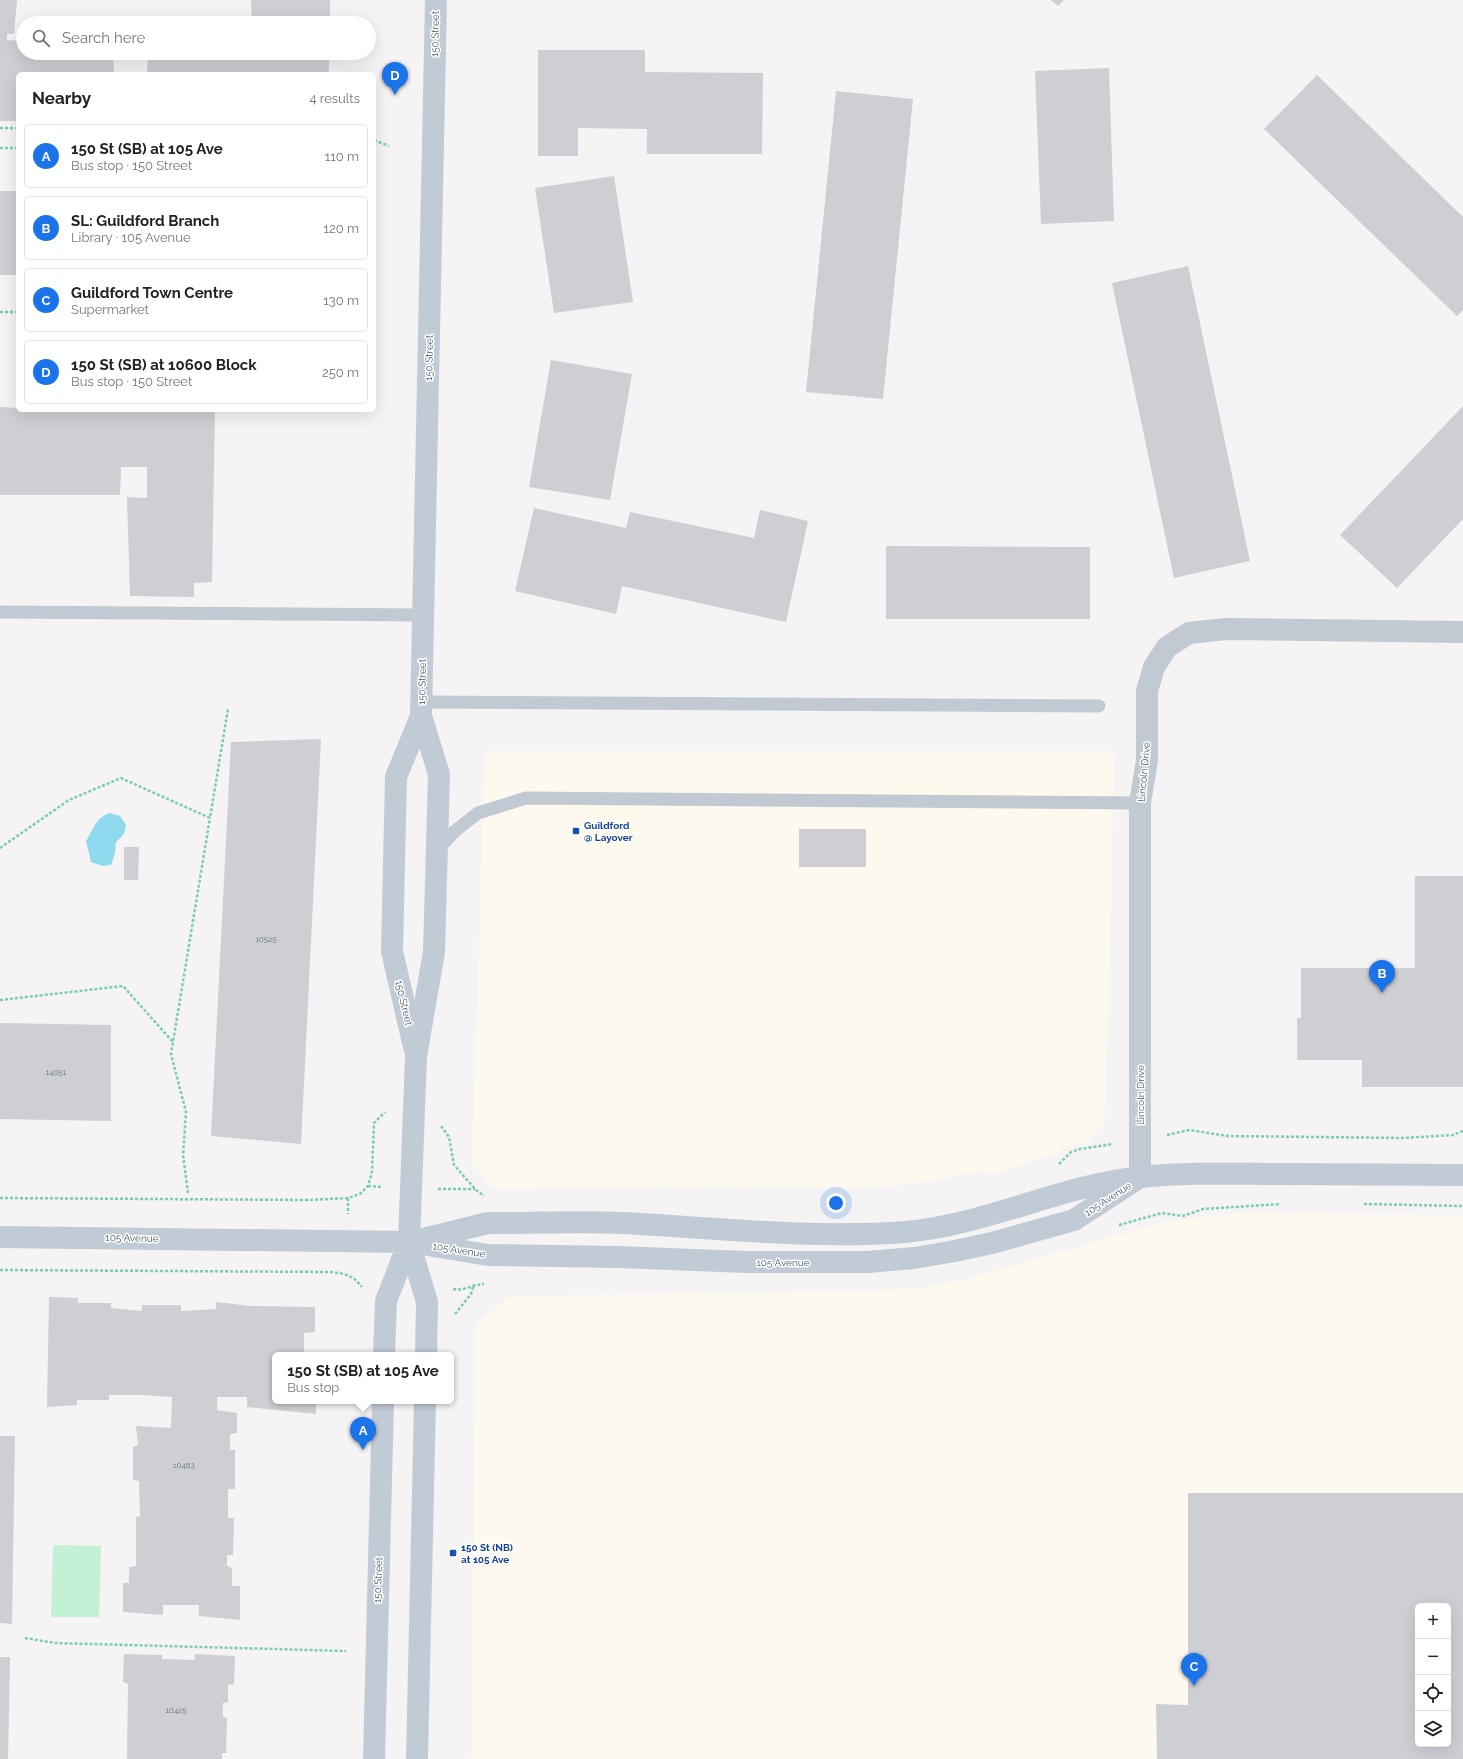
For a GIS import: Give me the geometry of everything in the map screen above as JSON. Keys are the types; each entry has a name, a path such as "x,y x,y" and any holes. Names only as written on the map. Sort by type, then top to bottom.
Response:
{"main road":[{"name":"150 Street","path":"384,1352 386,1301 408,1242 416,1056 434,952 438,774 421,709 436,0"},
{"name":"150 Street","path":"416,1056 392,951 396,776 421,709"},
{"name":"105 Avenue","path":"408,1242 488,1224 501,1223 620,1223 793,1234 864,1234 908,1231 945,1225 985,1216 1068,1190 1140,1177 1210,1174 1463,1175"},
{"name":"105 Avenue","path":"0,1237 408,1242 488,1255 618,1257 746,1262 868,1262 914,1258 992,1243 1074,1220 1140,1177"},
{"name":"150 Street","path":"408,1242 427,1302 426,1352"},
{"name":"150 Street","path":"374,1759 383,1404"},
{"path":"417,1759 425,1404"}],"street":[{"name":"Lincoln Drive","path":"1140,1177 1140,803 1147,760 1147,691 1154,667 1167,647 1189,633 1226,629 1463,632"}],"lane":[{"path":"0,612 424,615"},
{"path":"421,709 1099,706"},
{"path":"436,852 455,831 478,813 526,798 1140,803"}],"path":[{"path":"0,128 16,128"},
{"path":"376,141 389,146"},
{"path":"0,148 16,148"},
{"path":"0,312 16,312"},
{"path":"188,1194 183,1155 186,1112 171,1054 228,709"},
{"path":"0,848 69,800 121,778 210,818"},
{"path":"0,1000 123,986 173,1042"},
{"path":"0,1198 310,1200 348,1198 360,1194 368,1186 372,1172 374,1122 415,1086"},
{"path":"440,1124 449,1137 454,1165 475,1189 446,1189"},
{"path":"1181,1133 1189,1130 1228,1136 1403,1138 1453,1135 1463,1131"},
{"path":"1100,1146 1109,1145"},
{"path":"1118,1225 1162,1214 1183,1216 1203,1209 1286,1204"},
{"path":"1362,1204 1463,1206"},
{"path":"0,1270 333,1272 348,1274 358,1280 361,1287 366,1287"},
{"path":"452,1318 471,1294 474,1280"},
{"path":"25,1638 55,1643 346,1651"}],"shaded area":[{"path":"485,751 1115,751 1105,1122 1089,1141 991,1176 981,1171 925,1182 883,1187 493,1188 472,1164"},
{"path":"1239,1213 1463,1215 1463,1759 471,1759 476,1324 510,1296 865,1291 920,1288 967,1279 1163,1222"}],"green space":[{"path":"53,1545 101,1546 99,1617 51,1617"}],"water":[{"path":"110,813 120,816 126,825 124,834 116,842 115,853 111,865 103,866 91,862 86,841 98,821"}],"building":[{"path":"0,0 17,0 14,34 7,34 7,40 16,41 16,60 113,60 114,72 16,72 16,121 0,121"},
{"path":"251,0 330,0 330,16 252,16"},
{"path":"1051,0 1064,0 1058,6"},
{"path":"538,50 645,50 645,72 763,73 762,154 647,154 647,129 578,128 578,156 538,156"},
{"path":"148,60 329,60 329,72 147,72"},
{"path":"1109,68 1114,221 1041,224 1035,71"},
{"path":"1317,75 1463,217 1463,310 1457,316 1264,129"},
{"path":"836,91 913,99 883,399 806,392"},
{"path":"614,176 633,302 554,313 535,188"},
{"path":"0,191 16,191 16,275 0,275"},
{"path":"1188,266 1250,561 1174,578 1112,283"},
{"path":"551,360 632,374 610,500 529,487"},
{"path":"1463,406 1463,519 1397,588 1340,535"},
{"path":"0,407 16,408 16,412 215,412 212,582 194,583 194,597 130,596 127,497 147,498 147,467 121,467 120,495 0,495"},
{"path":"534,508 626,528 630,512 754,538 760,510 808,521 786,622 622,586 616,614 515,591"},
{"path":"886,546 1090,547 1090,619 886,619"},
{"path":"321,739 301,1144 211,1136 231,742"},
{"path":"799,829 866,829 866,867 799,867"},
{"path":"124,847 139,847 138,880 124,880"},
{"path":"1415,876 1463,876 1463,1087 1362,1087 1362,1060 1297,1060 1297,1018 1301,1018 1301,968 1415,968"},
{"path":"0,1023 111,1025 111,1121 0,1119"},
{"path":"49,1297 78,1298 78,1303 111,1303 111,1308 142,1311 142,1305 181,1305 181,1311 216,1309 216,1302 250,1306 315,1307 315,1332 304,1333 304,1352 272,1352 272,1404 316,1404 316,1414 247,1407 247,1397 217,1397 217,1410 237,1413 237,1433 230,1434 230,1450 235,1450 235,1489 228,1489 228,1518 234,1518 233,1555 227,1555 227,1566 232,1568 232,1586 240,1586 240,1620 199,1616 199,1605 163,1605 163,1615 123,1612 123,1583 129,1583 129,1567 136,1566 136,1517 140,1516 139,1481 133,1480 133,1447 138,1445 136,1426 171,1428 172,1397 109,1395 109,1400 77,1400 77,1405 47,1407"},
{"path":"0,1436 15,1436 12,1624 0,1623"},
{"path":"1188,1493 1463,1493 1463,1759 1157,1759 1156,1704 1188,1705"},
{"path":"124,1654 162,1655 162,1659 195,1660 195,1654 235,1656 234,1684 228,1685 228,1702 223,1703 223,1717 227,1718 226,1753 222,1753 222,1759 127,1759 128,1684 123,1682"},
{"path":"0,1657 10,1657 8,1759 0,1759"}],"place":[{"name":"150 St (SB) at 10600 Block","path":"395,95"},
{"name":"Guildford @ Layover","path":"576,831"},
{"name":"SL: Guildford Branch","path":"1382,993"},
{"name":"150 St (SB) at 105 Ave","path":"363,1450"},
{"name":"150 St (NB) at 105 Ave","path":"453,1553"},
{"name":"Guildford Town Centre","path":"1194,1686"}]}
